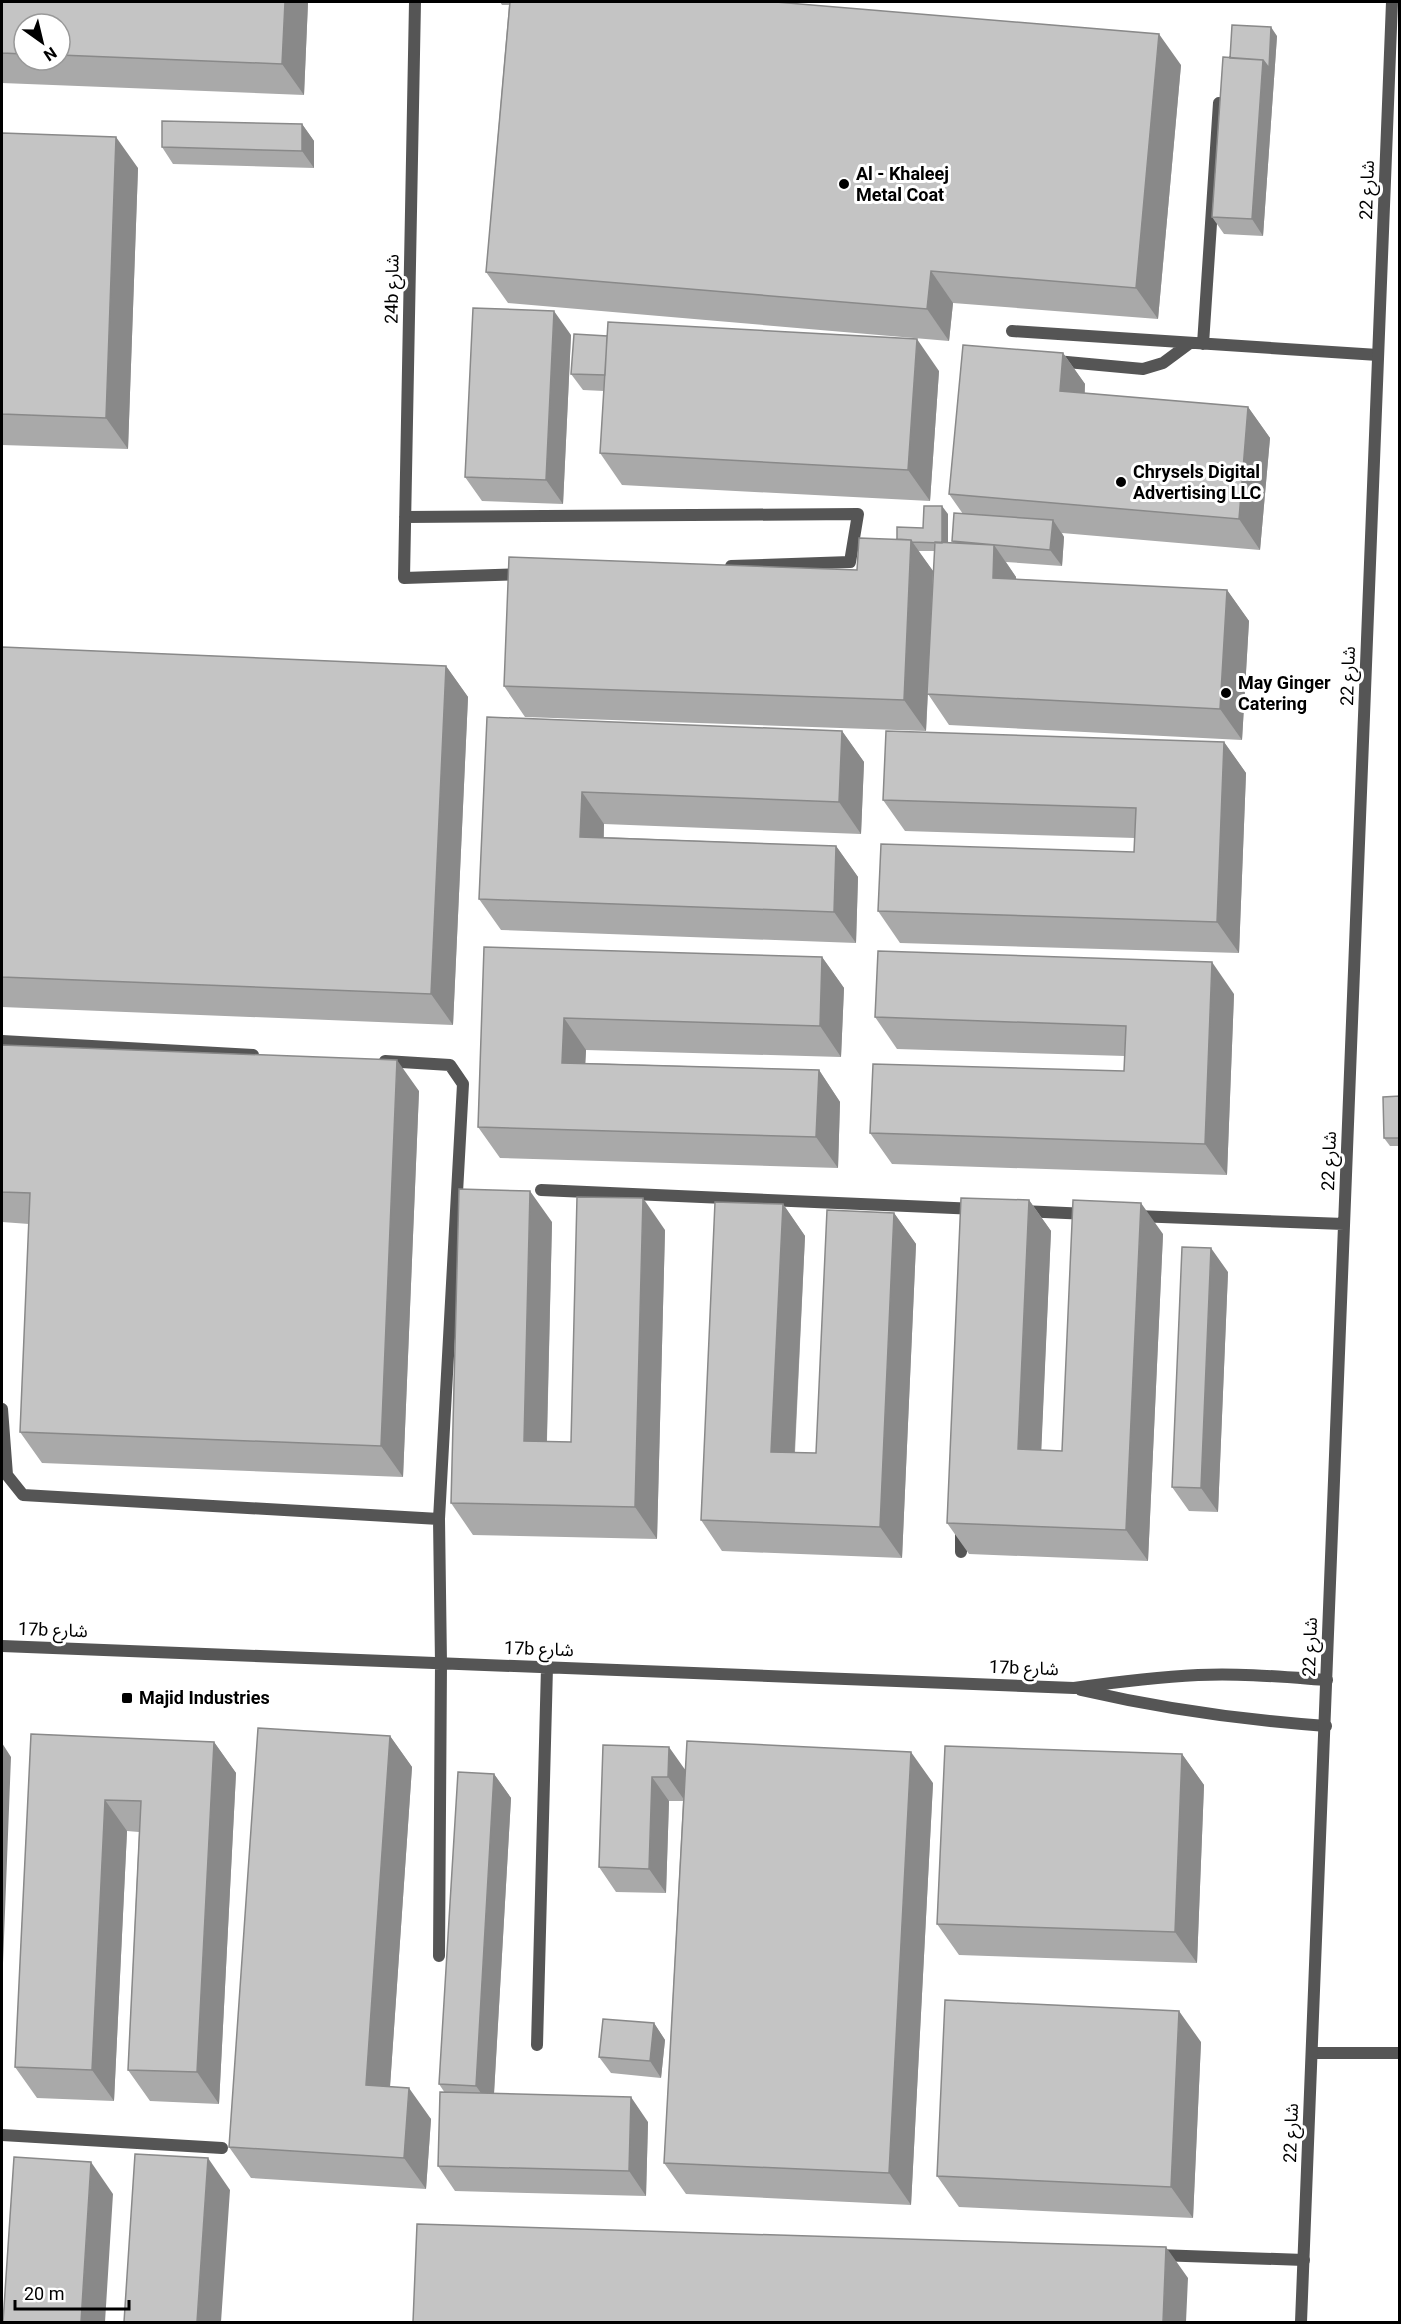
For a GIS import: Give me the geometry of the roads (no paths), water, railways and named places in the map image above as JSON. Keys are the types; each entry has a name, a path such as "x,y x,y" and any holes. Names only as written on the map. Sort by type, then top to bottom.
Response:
{"street":[{"name":"24b شارع","path":"415,2 404,578 533,573"},
{"name":"شارع 22","path":"1301,2322 1392,2"},
{"path":"1203,344 1219,103"},
{"path":"1012,331 1378,355"},
{"path":"1042,360 1143,369 1163,363 1190,343"},
{"path":"405,517 858,514 850,562 721,567"},
{"path":"2,1041 261,1055"},
{"path":"368,1061 450,1065 463,1084 439,1519 441,1663 438,1956"},
{"path":"541,1190 967,1214 991,1209"},
{"path":"1014,1210 1097,1214"},
{"path":"1120,1215 1344,1224"},
{"path":"2,1409 7,1474 23,1495 439,1519"},
{"path":"961,1517 961,1552"},
{"name":"17b شارع","path":"2,1646 1074,1688 1137,1679 1200,1675 1263,1675 1327,1680"},
{"path":"537,2045 547,1667"},
{"name":"17b شارع","path":"1074,1688 1195,1713 1326,1726"},
{"path":"1312,2052 1400,2053"},
{"path":"2,2135 222,2148"},
{"path":"1150,2254 1304,2260"}],"place":[{"name":"Al - Khaleej Metal Coat","path":"844,184"},
{"name":"Chrysels Digital Advertising LLC","path":"1121,482"},
{"name":"May Ginger Catering","path":"1226,693"},
{"name":"Majid Industries","path":"127,1698"}]}
